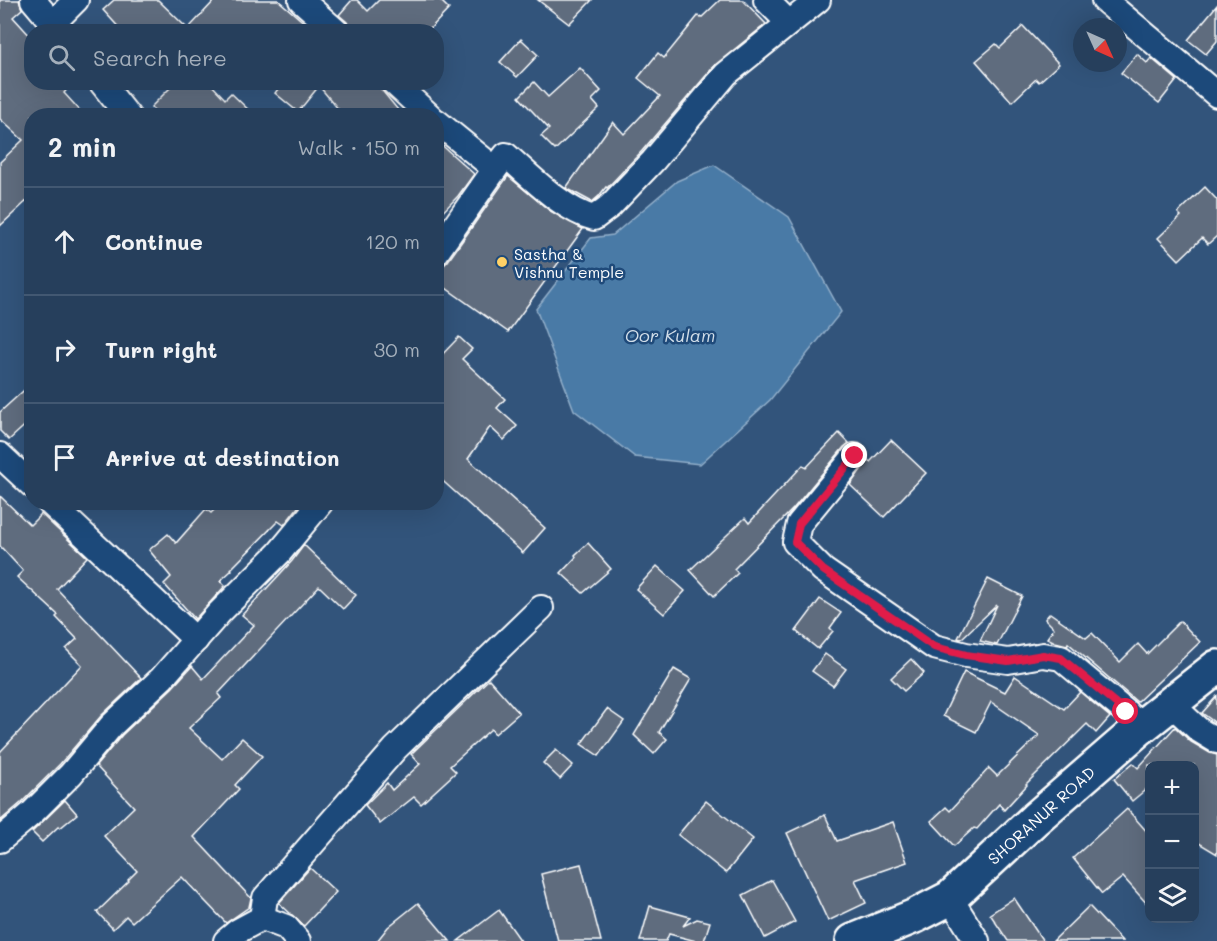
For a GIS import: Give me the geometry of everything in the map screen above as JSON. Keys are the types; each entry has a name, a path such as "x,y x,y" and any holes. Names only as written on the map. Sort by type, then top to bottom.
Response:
{"main road":[{"name":"SHORANUR ROAD","path":"853,941 950,898 1035,819 1140,728 1217,667"}],"street":[{"path":"33,0 54,24"},
{"path":"59,24 76,0"},
{"path":"301,0 328,24"},
{"path":"766,0 788,22"},
{"path":"444,242 506,155 549,192 581,215 594,218 610,206 653,161 726,74 818,0"},
{"path":"1104,0 1217,95"},
{"path":"107,90 122,108"},
{"path":"402,90 421,108"},
{"path":"444,128 495,170"},
{"path":"0,455 24,478"},
{"path":"855,456 799,524 795,542 823,570 934,647 966,655 1008,661 1043,655 1061,658 1126,712 1140,728"},
{"path":"58,510 196,640"},
{"path":"0,840 31,814 71,774 112,725 162,678 219,613 279,553 314,510"},
{"path":"262,918 265,898 395,749 541,608"},
{"path":"1170,703 1199,730 1217,741"},
{"path":"950,898 977,941"},
{"path":"226,941 238,931 262,918 286,927 298,941"}],"water":[{"name":"Oor Kulam","path":"714,165 789,217 841,312 770,400 700,464 635,457 574,410 536,309 591,238 613,235 677,181"}],"building":[{"path":"0,0 19,0 22,9 13,17 24,29 24,90 66,90 64,93 78,108 24,108 24,204 0,226 0,162 23,140 0,119"},
{"path":"114,0 158,0 183,24 116,24 103,10"},
{"path":"215,0 278,0 306,24 193,24"},
{"path":"352,0 357,0 368,11 379,0 440,0 449,9 435,24 348,24 339,15"},
{"path":"538,0 592,0 569,24"},
{"path":"720,0 743,0 766,24 715,65 642,151 592,202 566,188 613,122 624,134 660,96 638,78 658,53 664,58 698,16 701,18"},
{"path":"1217,5 1217,41 1206,54 1188,40"},
{"path":"1023,26 1059,64 1039,82 1036,79 1012,102 976,61 996,44 1000,48"},
{"path":"521,39 538,55 517,77 500,62"},
{"path":"1137,54 1147,63 1151,58 1177,80 1159,103 1121,73 1127,72 1127,66"},
{"path":"580,68 601,91 592,100 599,108 555,150 541,136 549,129 519,97 534,82 548,97"},
{"path":"168,90 217,90 225,99 231,93 247,108 152,108"},
{"path":"277,90 316,90 301,108 293,108 275,93"},
{"path":"322,90 382,90 396,108 337,108"},
{"path":"444,147 474,174 444,211"},
{"name":"Sastha & Vishnu Temple","path":"508,176 550,211 583,229 508,332 444,287 444,265"},
{"path":"1205,187 1217,200 1217,236 1208,244 1202,238 1179,260 1158,238 1181,216 1178,213"},
{"path":"459,337 472,349 462,359 505,399 497,408 517,426 504,440 490,427 468,459 545,528 523,553 444,482 444,353"},
{"path":"24,390 24,426 9,440 0,431 0,412"},
{"path":"839,433 849,443 793,509 734,569 738,573 714,596 690,570 745,518 749,523 803,465 806,468"},
{"path":"891,440 926,473 884,517 850,485 868,460 870,462"},
{"path":"0,496 30,525 41,514 87,557 57,589 141,678 101,716 60,764 0,821 0,752 82,665 66,649 77,639 56,617 58,615 17,577 23,571 0,546"},
{"path":"205,510 211,513 214,510 296,510 284,525 278,521 231,569 220,581 225,586 195,619 164,584 171,577 149,550 168,534 176,543"},
{"path":"588,543 611,569 583,593 561,573"},
{"path":"304,545 356,595 343,609 319,586 218,694 221,698 189,728 222,759 242,738 262,756 235,785 239,789 194,837 251,898 249,907 226,923 182,877 132,922 126,916 113,929 97,912 137,871 104,836 134,807 96,766 122,735 192,666 203,679 254,625 242,615"},
{"path":"657,566 685,591 664,614 636,589"},
{"path":"988,579 1022,596 997,645 980,641 997,605 961,639 958,638"},
{"path":"820,599 841,613 830,628 833,631 818,649 796,631"},
{"path":"1050,613 1086,638 1092,633 1120,662 1138,644 1147,654 1180,621 1200,642 1137,702 1068,643 1067,645 1047,638 1054,628 1045,619"},
{"path":"825,654 846,669 833,686 812,671"},
{"path":"911,659 924,673 904,691 891,678"},
{"path":"674,669 691,679 659,732 667,739 654,754 634,735"},
{"path":"964,672 1005,692 1015,676 1064,709 1080,692 1110,717 1096,733 1087,724 1026,784 1004,810 999,804 977,829 974,828 954,846 931,821 946,807 950,811 989,768 997,776 1039,735 991,702 976,732 943,716"},
{"path":"489,679 519,713 495,734 491,729 450,766 456,772 421,804 414,797 380,824 365,805 387,783 392,790 420,764 411,754"},
{"path":"1217,696 1217,724 1202,713"},
{"path":"607,709 624,721 599,756 581,744"},
{"path":"1175,727 1191,742 1217,755 1217,854 1199,843 1199,761 1145,761 1145,790 1132,801 1114,779 1133,763 1138,768"},
{"path":"556,750 573,765 560,779 543,763"},
{"path":"65,800 77,814 60,828 59,826 42,842 32,832"},
{"path":"706,801 753,839 726,873 678,835"},
{"path":"1127,809 1145,829 1145,902 1123,877 1102,894 1073,858"},
{"path":"825,815 837,841 893,822 907,862 855,880 866,903 828,921 787,833"},
{"path":"581,864 601,941 558,941 541,874"},
{"path":"310,868 336,892 304,926 279,903"},
{"path":"772,880 795,922 765,938 743,895"},
{"path":"1014,898 1043,941 1008,941 990,914"},
{"path":"418,903 450,941 377,941 388,927"},
{"path":"650,906 690,917 683,926 697,919 710,922 704,941 669,934 666,941 640,941"},
{"path":"1089,906 1122,941 1053,941"},
{"path":"499,910 521,941 458,941"}],"place":[{"name":"Sastha & Vishnu Temple","path":"502,262"}],"route":[{"path":"855,456 799,524 795,542 823,570 934,647 966,655 1008,661 1043,655 1061,658 1126,712"}]}
